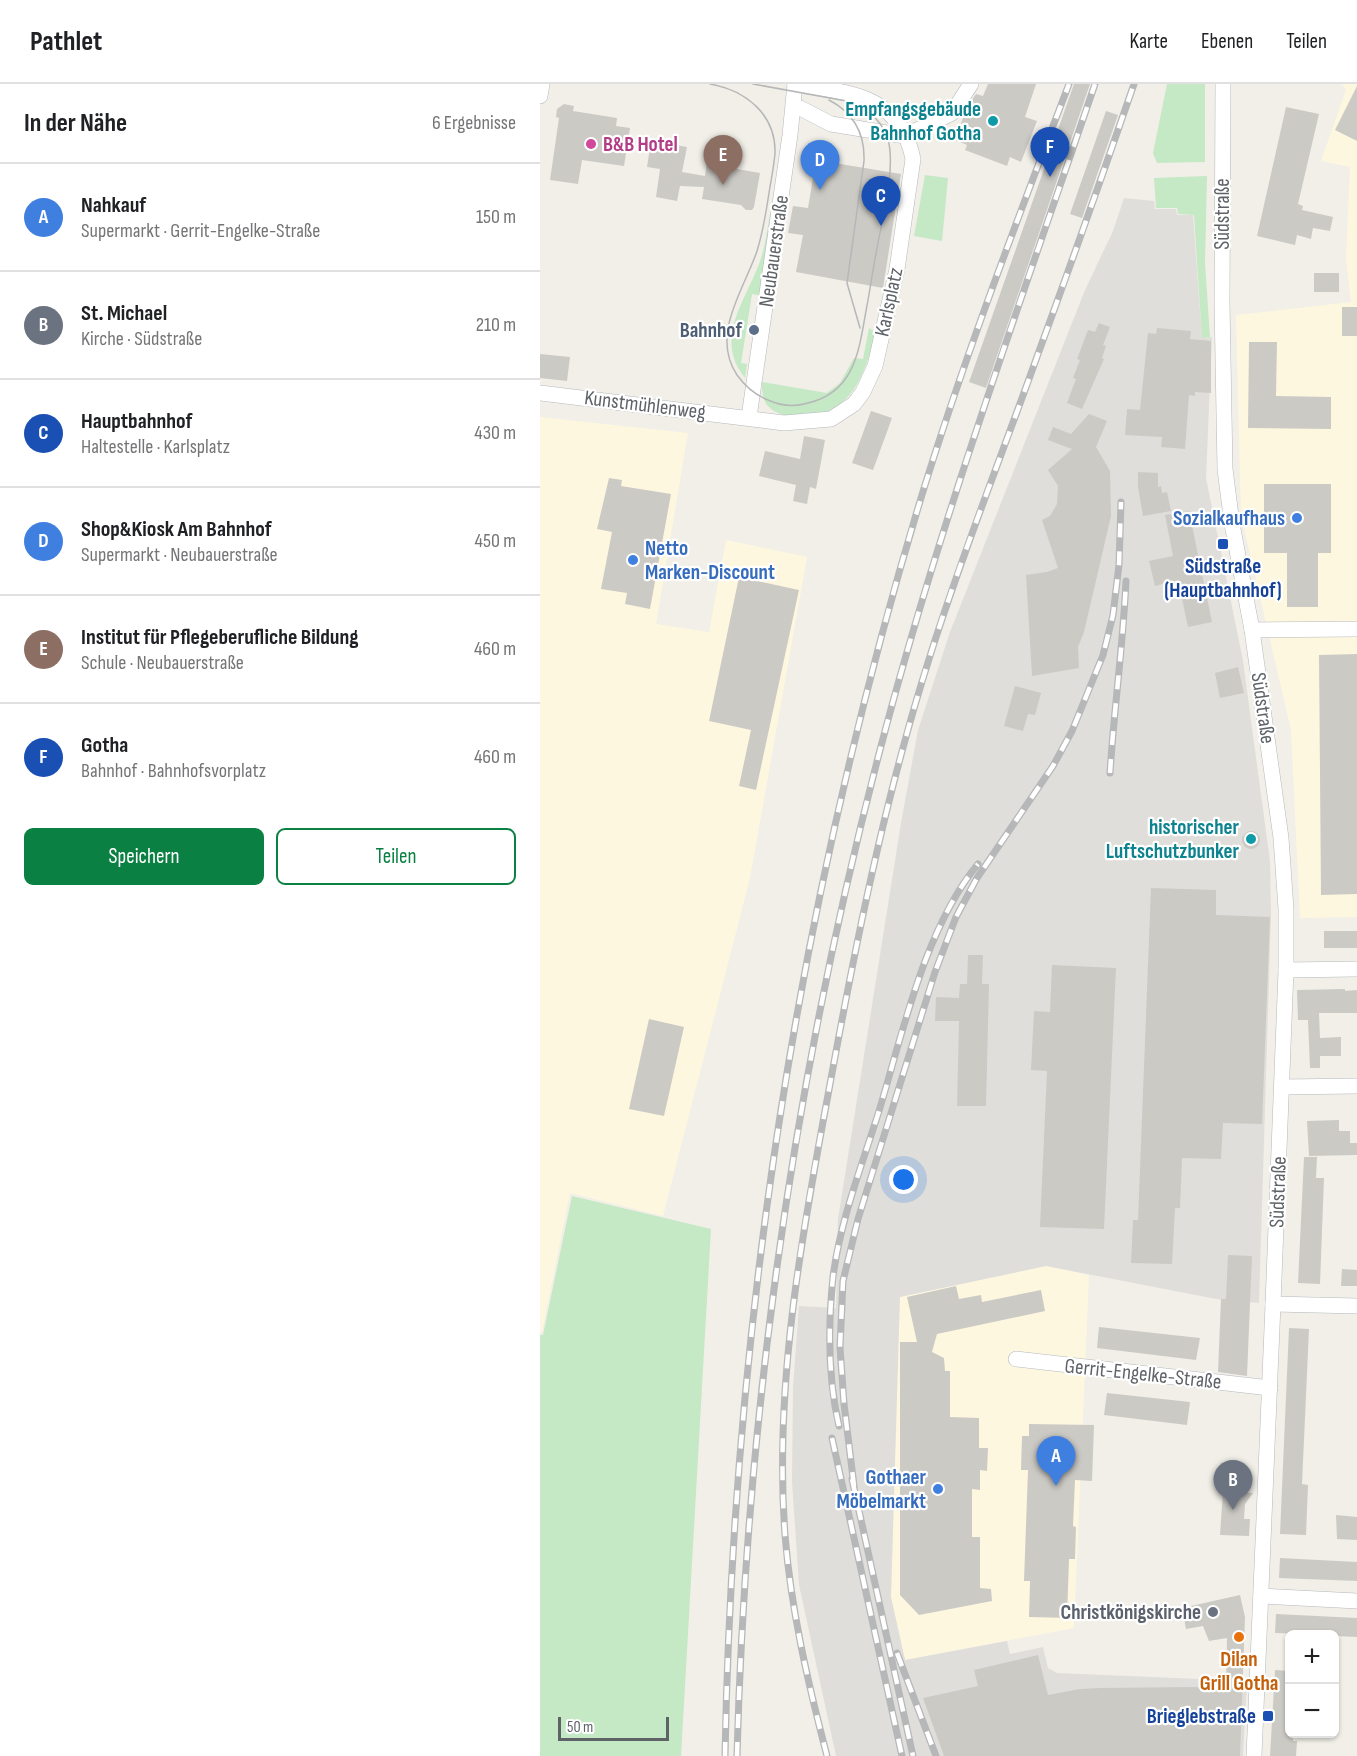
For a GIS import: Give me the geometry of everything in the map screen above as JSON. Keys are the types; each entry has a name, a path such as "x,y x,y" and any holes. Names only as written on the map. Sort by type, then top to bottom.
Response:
{"street":[{"path":"540,96 542,84"},
{"name":"Karlsplatz","path":"749,417 784,423 826,421 854,404 863,392 875,366 889,311 900,253 913,159 905,136 894,119 873,100 854,94 795,84"},
{"name":"Neubauerstraße","path":"749,417 789,145 795,84"},
{"path":"800,108 831,124 905,136 955,114 971,84"},
{"name":"Südstraße","path":"1223,84 1222,303 1225,469 1232,525 1252,630 1281,838 1286,906 1286,970 1274,1304 1254,1756"},
{"name":"Kunstmühlenweg","path":"540,393 749,417"},
{"path":"1252,630 1357,629"},
{"path":"1286,970 1357,969"},
{"path":"1281,1087 1357,1086"},
{"path":"1274,1304 1357,1306"},
{"name":"Gerrit-Engelke-Straße","path":"1016,1359 1270,1388"},
{"path":"1261,1596 1357,1601"}],"shaded area":[{"path":"1342,84 1357,84 1357,917 1300,918 1291,730 1241,515 1236,315 1351,302 1346,260 1350,167 1321,161 1346,90"},
{"path":"1124,198 1154,201 1155,209 1176,209 1177,215 1193,215 1202,338 1212,337 1206,478 1243,661 1270,861 1271,915 1259,1303 1216,1299 1046,1266 900,1297 891,1597 905,1660 1007,1641 1010,1654 1043,1647 1048,1668 1057,1673 1247,1681 1243,1756 836,1756 799,1585 792,1482 793,1387 799,1306 836,1308 838,1219 918,730 950,632 1085,290 1113,231"},
{"path":"540,417 688,433 656,624 709,632 726,540 807,557 750,878 663,1216 570,1193 542,1332 540,1332"},
{"path":"1046,1266 1089,1275 1074,1628 905,1660 891,1597 899,1297"}],"green space":[{"path":"1167,84 1205,84 1205,162 1157,163 1153,153"},
{"path":"925,175 948,178 942,241 914,236"},
{"path":"1207,176 1205,263 1210,337 1202,338 1194,215 1178,214 1177,208 1156,208 1154,178"},
{"path":"770,214 774,214 762,296 752,294 741,363 747,364 745,378 736,364 732,350 732,336 740,307 761,258"},
{"path":"869,328 876,334 870,354 857,384 844,401 829,411 803,417 785,415 767,405 763,396 762,382 827,393 840,383 854,358 863,359"},
{"path":"572,1196 711,1229 681,1756 540,1756 540,1335 543,1335"}],"building":[{"name":"Empfangsgebäude Bahnhof Gotha","path":"988,84 1036,84 1025,117 1037,121 1021,162 1010,157 1007,166 965,150 967,145 955,140 967,107 976,94 983,96"},
{"path":"1074,84 1090,84 986,388 969,382"},
{"path":"1357,86 1357,141 1335,130"},
{"name":"B&B Hotel","path":"564,104 574,106 573,111 617,118 616,126 630,128 624,166 582,160 578,184 550,180 559,118 556,117 557,109"},
{"path":"1286,107 1319,114 1298,204 1303,206 1302,210 1333,217 1330,231 1313,228 1311,239 1297,235 1295,245 1257,236"},
{"path":"1106,111 1118,115 1082,218 1070,214"},
{"path":"710,139 732,142 730,159 737,169 760,173 752,210 746,210 741,205 702,199 704,187 680,186 677,201 656,197 660,169 647,167 651,141 687,147 682,172 705,176"},
{"path":"816,160 901,174 883,288 796,272 803,235 788,233 793,206 808,208"},
{"path":"1314,273 1339,273 1339,292 1314,292"},
{"path":"1342,307 1357,307 1357,336 1342,336"},
{"path":"1099,323 1110,327 1103,345 1106,346 1102,358 1104,359 1082,409 1067,403 1076,379 1073,378 1080,360 1077,359 1088,330 1095,332"},
{"path":"1157,328 1191,331 1190,339 1211,341 1211,393 1195,392 1195,396 1189,395 1185,449 1161,447 1162,437 1125,435 1127,409 1140,410 1148,333 1156,334"},
{"path":"1249,342 1277,342 1276,396 1331,397 1331,429 1248,428"},
{"path":"540,354 570,357 567,381 540,378"},
{"path":"871,411 892,418 873,470 852,463"},
{"path":"1089,414 1107,421 1096,447 1110,471 1111,516 1084,632 1078,647 1079,668 1032,676 1026,575 1058,568 1042,520 1050,516 1057,504 1058,486 1048,470 1072,449 1048,440 1053,427 1071,434"},
{"path":"804,436 825,440 816,489 810,487 807,504 793,501 796,485 759,476 765,451 800,459"},
{"path":"1138,472 1158,473 1158,487 1161,486 1162,493 1167,492 1171,511 1143,516"},
{"name":"Netto Marken-Discount","path":"609,478 622,480 621,486 671,494 650,609 625,604 627,593 601,589 612,532 597,529"},
{"name":"Sozialkaufhaus","path":"1264,484 1331,484 1331,553 1318,553 1318,607 1287,607 1287,553 1264,553"},
{"path":"1189,511 1212,622 1188,627 1178,580 1155,586 1149,561 1173,556 1165,515"},
{"path":"739,577 799,590 756,790 739,786 751,730 709,721"},
{"path":"1357,654 1357,894 1321,895 1319,655"},
{"path":"1238,667 1244,693 1220,698 1215,673"},
{"path":"1015,686 1041,693 1035,715 1028,714 1023,731 1004,726"},
{"name":"historischer Luftschutzbunker","path":"1247,831 1255,831 1260,836 1258,847 1247,849 1242,844 1242,836"},
{"path":"1151,888 1216,890 1216,915 1270,917 1262,1124 1223,1123 1221,1159 1182,1158 1180,1208 1175,1208 1172,1264 1131,1263 1133,1220 1138,1220"},
{"path":"1324,931 1357,931 1357,948 1324,948"},
{"path":"968,955 983,955 982,984 989,984 986,1106 957,1106 959,1021 935,1021 936,997 959,998 960,984 967,984"},
{"path":"1052,965 1116,968 1104,1229 1040,1227 1047,1071 1031,1070 1034,1011 1050,1012"},
{"path":"1345,989 1345,991 1357,990 1357,1013 1319,1013 1320,1038 1341,1037 1341,1056 1320,1056 1320,1068 1310,1068 1308,1020 1298,1020 1297,990"},
{"path":"649,1019 684,1027 664,1116 629,1109"},
{"path":"1339,1120 1339,1131 1350,1131 1350,1143 1357,1143 1357,1155 1309,1156 1307,1121"},
{"path":"1304,1157 1317,1157 1316,1178 1324,1178 1320,1284 1298,1283"},
{"path":"1228,1255 1252,1256 1247,1376 1218,1372 1221,1299 1226,1299"},
{"path":"1342,1269 1357,1270 1357,1286 1341,1286"},
{"path":"956,1286 959,1299 981,1295 982,1302 1041,1290 1045,1311 937,1334 932,1352 944,1358 945,1371 950,1371 950,1417 979,1418 979,1448 988,1448 987,1471 980,1470 980,1490 972,1489 972,1537 980,1537 980,1588 991,1589 992,1601 919,1615 900,1595 900,1342 917,1342 907,1297"},
{"path":"1099,1327 1200,1338 1196,1360 1097,1348"},
{"path":"1289,1328 1309,1329 1302,1484 1308,1485 1306,1535 1280,1534"},
{"path":"1107,1393 1190,1402 1187,1425 1104,1415"},
{"path":"1029,1424 1094,1425 1092,1481 1075,1480 1073,1526 1076,1527 1075,1559 1069,1559 1067,1618 1029,1617 1030,1581 1024,1581 1028,1470 1021,1470 1022,1436 1029,1436"},
{"path":"1223,1491 1253,1493 1245,1504 1244,1519 1250,1519 1249,1536 1220,1535"},
{"path":"1336,1515 1357,1517 1357,1540 1337,1539"},
{"path":"1280,1558 1357,1562 1357,1581 1279,1578"},
{"path":"1240,1595 1245,1617 1240,1756 944,1756 923,1698 978,1686 974,1670 1038,1655 1048,1695 1101,1688 1226,1689 1227,1638 1209,1641 1203,1626 1186,1629 1182,1608"},
{"path":"1276,1614 1357,1618 1357,1637 1339,1636 1339,1630 1285,1630 1285,1633 1275,1633"},
{"path":"1275,1670 1285,1671 1285,1738 1293,1738 1293,1741 1297,1741 1296,1756 1270,1756"}],"tram line":[{"path":"710,84 735,92 756,106 764,116 774,139 773,168 759,244 728,328 727,344 730,360 737,375 755,393 778,404 798,405 824,397 836,389 845,379 857,354 887,194 890,151 886,134 879,122 870,113 852,102 753,84"},
{"path":"829,100 845,111 856,125 864,151 847,283 860,328"}],"railway":[{"path":"725,1756 731,1596 742,1437 758,1278 780,1120 807,963 839,807 877,652 921,498 973,342 1069,84"},
{"path":"737,1756 742,1629 751,1502 764,1375 799,1123 823,998 850,873 903,666 954,498 1095,84"},
{"path":"827,1756 807,1674 791,1591 785,1535 783,1480 783,1424 792,1314 818,1149 872,874 898,765 930,656 955,580 1134,84"},
{"path":"854,1486 840,1347 843,1281 858,1219 935,972 956,917 977,878 1053,766 1072,731 1103,655 1113,615 1119,565 1121,502"},
{"path":"1110,773 1126,581"},
{"path":"839,1426 831,1371 830,1314 833,1277 841,1235 907,1015 930,949 944,918 978,864"},
{"path":"832,1438 902,1756"},
{"path":"852,1479 913,1756"},
{"path":"897,1653 936,1756"}],"place":[{"name":"Empfangsgebäude Bahnhof Gotha","path":"993,121"},
{"name":"B&B Hotel","path":"591,144"},
{"name":"Gotha","path":"1050,177"},
{"name":"Institut für Pflegeberufliche Bildung","path":"723,185"},
{"name":"Shop&Kiosk Am Bahnhof","path":"820,190"},
{"name":"Hauptbahnhof","path":"881,226"},
{"name":"Bahnhof","path":"754,330"},
{"name":"Sozialkaufhaus","path":"1297,518"},
{"name":"Südstraße (Hauptbahnhof)","path":"1223,544"},
{"name":"Netto Marken-Discount","path":"633,560"},
{"name":"historischer Luftschutzbunker","path":"1251,839"},
{"name":"Nahkauf","path":"1056,1486"},
{"name":"Gothaer Möbelmarkt","path":"938,1489"},
{"name":"St. Michael","path":"1233,1510"},
{"name":"Christkönigskirche","path":"1213,1612"},
{"name":"Dilan Grill Gotha","path":"1239,1637"},
{"name":"Brieglebstraße","path":"1268,1716"}]}
